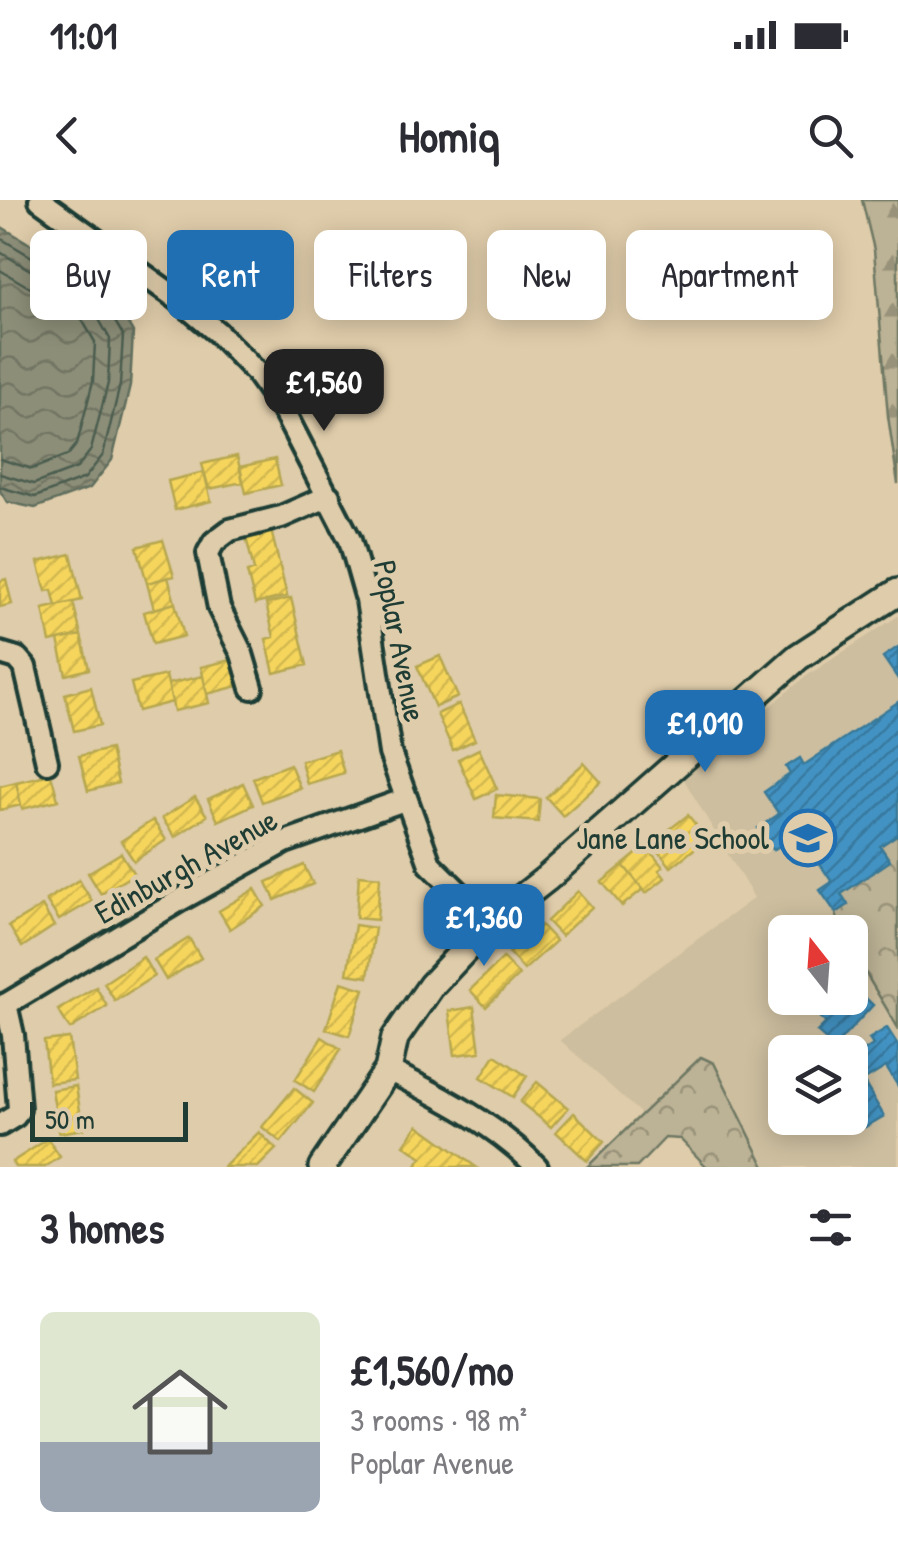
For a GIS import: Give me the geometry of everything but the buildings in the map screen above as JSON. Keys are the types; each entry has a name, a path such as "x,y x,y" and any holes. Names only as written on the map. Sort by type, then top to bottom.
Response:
{"street":[{"name":"Poplar Avenue","path":"40,200 179,300 255,372 284,412 350,540 366,600 390,753 404,800 430,864 490,923"},
{"path":"252,688 242,654 219,608 208,553 214,542 230,530 281,517 329,496"},
{"path":"322,1167 388,1070 395,1038 431,986 490,923 546,879 798,657 898,592"},
{"path":"0,653 17,658 25,667 47,762"},
{"name":"Edinburgh Avenue","path":"0,1125 19,1109 13,1035 3,1006 182,898 285,842 404,800"},
{"path":"388,1070 462,1107 516,1146 537,1167"}],"shaded area":[{"name":"Jane Lane School","path":"898,616 898,1167 765,1167 714,1063 701,1058 641,1114 560,1040 754,898 683,778 805,677"}],"green space":[{"path":"862,200 898,200 898,484 888,416 874,250"},
{"path":"898,834 898,1028 868,977 868,915 836,913 848,905 841,894 890,861 880,846"},
{"path":"701,1057 714,1063 765,1167 707,1167 680,1139 665,1138 637,1167 587,1167"}],"water":[{"path":"0,226 30,244 30,320 126,320 133,332 130,386 112,460 90,488 35,508 7,502 0,491"}],"place":[{"name":"Jane Lane School","path":"808,838"}]}
